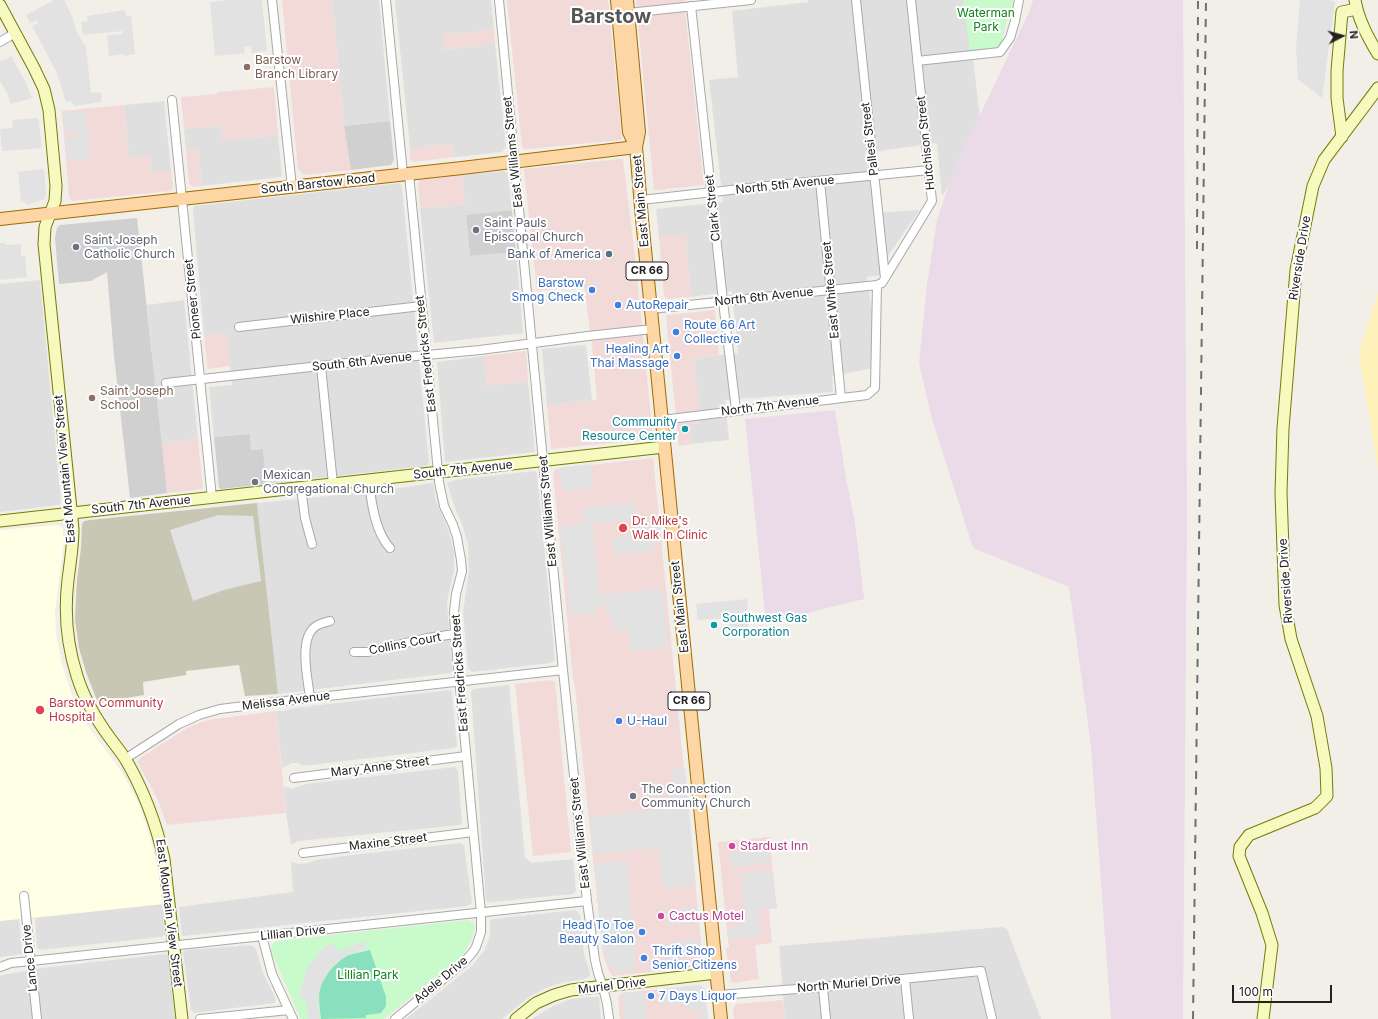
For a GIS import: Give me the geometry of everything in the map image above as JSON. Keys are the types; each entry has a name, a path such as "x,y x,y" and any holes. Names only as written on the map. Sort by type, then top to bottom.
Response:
{"main road":[{"name":"East Main Street","path":"616,0 629,132 636,147"},
{"name":"East Main Street","path":"627,0 639,132 636,147 664,447 721,1019"},
{"name":"South Barstow Road","path":"0,219 636,147"}],"street":[{"path":"272,0 292,187"},
{"name":"East Fredricks Street","path":"386,0 421,306 438,473 444,506 457,537 461,560 462,571 456,594 454,612 455,634 481,912"},
{"name":"East Williams Street","path":"499,0 563,670 587,901 595,960 603,987 609,1019"},
{"path":"628,13 751,0"},
{"name":"Pallesi Street","path":"856,0 870,146 875,176 885,278"},
{"name":"Hutchison Street","path":"877,285 882,283 932,201 911,0"},
{"path":"917,61 1000,52 1010,38 1019,0"},
{"name":"East Mountain View Street","path":"0,5 44,89 49,110 56,186 55,201 45,227 44,244 73,543 66,604 66,627 70,652 77,678 89,705 108,736 125,758 146,798 159,834 164,858 182,1019"},
{"path":"1378,54 1361,21 1356,5 1342,12 1337,71 1337,98 1332,108 1335,128 1342,137 1378,88"},
{"name":"Clark Street","path":"691,6 736,410"},
{"path":"0,42 15,34"},
{"name":"Pioneer Street","path":"172,100 212,498"},
{"name":"Riverside Drive","path":"1263,1019 1272,945 1262,913 1239,856 1240,846 1249,835 1315,808 1327,796 1326,768 1317,716 1291,639 1285,605 1281,493 1283,428 1296,270 1308,204 1318,171 1324,160 1342,137"},
{"name":"North 5th Avenue","path":"641,200 929,170"},
{"name":"East White Street","path":"820,181 832,290 841,398"},
{"name":"North 6th Avenue","path":"651,309 877,285"},
{"name":"North 7th Avenue","path":"662,420 867,395 875,388 877,285"},
{"name":"Wilshire Place","path":"240,327 421,306"},
{"name":"South 6th Avenue","path":"166,383 374,360 426,356 653,329"},
{"path":"321,366 333,484"},
{"name":"South 7th Avenue","path":"0,521 664,447"},
{"path":"369,480 374,516 385,543 390,548"},
{"path":"301,488 305,518 312,544"},
{"path":"310,698 305,652 307,639 311,631 318,625 330,621"},
{"name":"Collins Court","path":"354,652 368,652 427,638 455,634"},
{"name":"Melissa Avenue","path":"125,758 180,724 199,715 220,709 563,670"},
{"name":"Mary Anne Street","path":"294,778 466,756"},
{"name":"Maxine Street","path":"303,853 473,832"},
{"name":"Lance Drive","path":"24,896 37,1019"},
{"name":"Lillian Drive","path":"0,967 11,963 587,901"},
{"name":"Adele Drive","path":"395,1019 464,962 473,952 481,932 481,912"},
{"path":"262,936 272,974 293,1019"},
{"name":"North Muriel Drive","path":"718,995 823,987 981,971 992,1019"},
{"name":"Muriel Drive","path":"516,1019 536,1003 554,995 571,990 716,974"},
{"path":"905,979 909,1019"},
{"path":"823,987 826,1019"},
{"path":"200,1019 289,1010"}],"shaded area":[{"path":"54,0 64,0 74,20 73,21 77,32 86,47 91,93 99,92 102,94 101,102 75,106 71,101 66,102 57,73 32,26 38,23 38,21 37,20 30,23 26,15"},
{"path":"228,0 262,0 267,51 252,53 251,46 244,47 245,53 215,56 210,2"},
{"path":"282,0 332,0 344,126 351,170 304,175 298,170"},
{"path":"332,0 379,0 390,121 344,126"},
{"path":"395,0 491,0 494,30 442,35 444,50 495,44 506,147 502,152 455,157 453,144 410,148"},
{"path":"507,0 608,0 621,140 524,149 522,146"},
{"path":"636,0 689,0 684,1 704,185 654,190"},
{"path":"808,0 966,0 981,126 958,172 942,196 937,143 865,153 875,213 919,211 886,259 882,275 867,277 872,312 873,368 832,376 833,392 725,400 729,440 692,444 690,424 700,423 694,358 738,353 732,291 691,297 685,234 659,237 656,209 723,202 709,80 738,77 732,11 808,2"},
{"path":"1033,0 1183,0 1187,513 1183,1019 1111,1019 1091,746 1069,587 973,548 932,419 919,363 927,285 937,220 955,167 1030,10"},
{"path":"1300,0 1329,0 1335,2 1322,98 1298,79 1296,48"},
{"path":"125,10 126,16 131,16 135,54 109,56 107,35 123,34 123,31 83,35 81,22 88,21 87,16"},
{"path":"494,30 495,44 443,50 442,35"},
{"path":"11,56 26,83 32,98 11,104 0,81 0,61"},
{"path":"274,87 278,135 223,140 221,125 184,129 181,97"},
{"path":"164,101 171,171 151,173 149,156 129,158 124,105"},
{"path":"124,105 129,158 149,156 151,173 171,171 173,188 169,191 72,201 69,197 62,111"},
{"path":"86,111 90,158 67,160 65,138 78,136 78,132 65,133 63,113"},
{"path":"38,118 42,148 2,151 0,129 13,128 12,120"},
{"path":"390,121 394,160 391,165 351,170 344,126"},
{"path":"221,125 223,140 278,135 282,175 280,177 202,186 198,150 186,151 184,129"},
{"path":"453,144 455,157 413,162 410,158 410,148"},
{"path":"198,150 202,186 193,187 189,184 186,151"},
{"path":"623,159 636,266 653,437 652,439 551,449 547,405 592,401 597,399 592,345 584,286 537,291 524,169"},
{"path":"44,169 46,195 44,199 27,205 25,202 21,202 18,172"},
{"path":"505,171 508,174 512,210 466,215 470,256 516,252 523,333 434,343 420,208 465,204 462,175"},
{"path":"462,175 465,204 420,208 418,183 421,180"},
{"path":"400,183 402,188 429,462 427,466 266,484 263,449 251,450 250,434 214,437 209,387 232,385 227,333 204,335 193,212 194,206"},
{"path":"512,210 516,252 470,256 466,215"},
{"path":"137,218 167,493 130,498 114,356 107,272 91,281 59,284 55,238 57,228 60,225"},
{"path":"685,234 691,297 668,299 664,296 659,237"},
{"path":"0,243 5,243 6,245 21,244 21,256 25,255 27,277 0,280"},
{"path":"40,280 61,502 59,505 0,512 0,284"},
{"path":"184,300 198,439 161,443 147,305"},
{"path":"715,310 719,355 694,358 701,422 690,424 692,444 679,446 666,317 667,315"},
{"path":"227,332 231,366 208,369 204,335"},
{"path":"586,345 592,401 547,405 542,349"},
{"path":"526,351 528,381 487,386 484,356"},
{"path":"484,356 487,385 528,381 535,452 445,462 437,362"},
{"path":"835,410 855,523 864,599 766,623 745,419"},
{"path":"250,434 251,450 263,449 266,484 219,488 214,437"},
{"path":"198,439 203,489 167,493 161,443"},
{"path":"653,458 703,962 700,966 613,976 610,973 603,955 573,678 553,473 556,469"},
{"path":"591,464 594,487 563,491 559,468"},
{"path":"535,471 537,473 555,660 551,663 472,672 468,669 463,613 469,570 468,544 447,483 454,480"},
{"path":"433,483 436,501 449,532 454,552 454,571 447,601 453,669 451,673 278,694 257,503 379,491"},
{"path":"635,502 637,518 592,524 600,595 662,588 669,648 630,651 628,637 631,635 628,629 617,631 607,612 606,605 595,606 596,614 584,615 583,612 571,614 560,527 584,524 582,508"},
{"name":"Barstow Community Hospital","path":"257,503 278,694 245,696 239,665 186,671 186,675 143,682 144,695 98,703 86,672 79,648 75,620 82,524 84,521"},
{"path":"218,515 253,516 261,581 224,590 193,601 170,530"},
{"path":"659,516 663,542 653,544 654,550 615,555 613,538 636,535 634,519"},
{"name":"Barstow Community Hospital","path":"59,525 63,529 64,542 55,612 56,634 62,664 72,695 87,725 121,771 138,802 151,840 163,904 0,921 0,530"},
{"path":"747,599 749,630 730,631 728,618 698,620 696,604"},
{"path":"551,680 555,682 571,852 533,856 515,684"},
{"path":"509,685 525,858 532,863 573,859 576,891 573,894 492,902 486,901 471,692 473,689"},
{"path":"449,690 452,692 457,746 454,748 303,766 298,763 292,763 282,768 276,711"},
{"path":"276,711 286,813 167,825 158,800 139,765 138,761 140,758 189,727 208,720"},
{"path":"455,767 458,770 462,824 460,825 298,841 291,845 284,786 291,789 306,784"},
{"path":"685,768 696,885 663,889 658,848 593,854 590,818 669,808 666,783 673,782 671,770"},
{"path":"769,837 777,908 769,909 772,943 755,945 759,979 734,983 731,982 726,948 729,948 718,842"},
{"path":"460,843 464,845 472,903 467,906 182,936 179,907 293,892 291,862 299,864 308,863 316,860 352,855"},
{"path":"768,844 769,863 732,868 730,848"},
{"path":"627,860 636,970 613,973 603,949 594,864"},
{"path":"772,870 777,908 759,910 761,936 728,939 727,928 739,927 738,913 746,912 740,874"},
{"path":"163,904 165,935 161,937 40,950 37,947 35,918"},
{"path":"697,907 699,922 667,925 666,910"},
{"path":"576,910 580,915 584,954 590,976 584,979 560,983 544,989 529,997 502,1019 406,1019 472,966 484,951 490,936 490,922 492,919"},
{"path":"19,919 22,954 0,957 0,921"},
{"path":"1002,927 1007,929 1041,1019 785,1019 779,946"},
{"path":"699,939 700,950 683,952 683,963 667,964 664,943"},
{"path":"363,941 367,948 349,954 333,965 322,983 318,997 320,1019 308,1019 306,999 299,997 306,971 320,951 332,943 339,952"},
{"path":"252,945 256,949 263,973 275,997 275,1003 194,1013 191,1010 183,952 186,950"},
{"path":"165,954 168,955 175,1019 0,1019 0,976 2,975 42,968"},
{"path":"701,985 705,989 708,1019 620,1019 618,998 622,993"},
{"path":"701,985 705,989 708,1019 690,1019 701,1018 701,1010 687,1011 686,1004 662,1006 660,989"},
{"path":"644,991 647,1019 625,1019 622,993"},
{"path":"599,997 601,1019 532,1019 553,1006 571,999"},
{"path":"783,1000 785,1019 734,1019 733,1009 736,1004"}],"sand":[{"path":"1378,292 1378,470 1359,353"}],"green space":[{"name":"Waterman Park","path":"963,0 1013,0 1002,42 996,50 970,51"},
{"name":"Lillian Park","path":"469,920 476,926 471,941 462,956 384,1019 301,1019 271,951 272,945 276,941"},
{"path":"370,950 386,997 386,1006 381,1013 366,1015 366,1018 321,1019 319,992 324,978 336,964 345,957 351,954"}],"railway":[{"path":"1197,249 1198,0"},
{"path":"1193,1019 1206,0"}],"place":[{"name":"Barstow Branch Library","path":"247,67"},
{"name":"Saint Pauls Episcopal Church","path":"476,230"},
{"name":"Saint Joseph Catholic Church","path":"76,247"},
{"name":"Bank of America","path":"609,254"},
{"name":"Barstow Smog Check","path":"592,290"},
{"name":"AutoRepair","path":"618,305"},
{"name":"Route 66 Art Collective","path":"676,332"},
{"name":"Healing Art Thai Massage","path":"677,356"},
{"name":"Saint Joseph School","path":"92,398"},
{"name":"Community Resource Center","path":"685,429"},
{"name":"Mexican Congregational Church","path":"255,482"},
{"name":"Dr. Mike's Walk In Clinic","path":"623,528"},
{"name":"Southwest Gas Corporation","path":"714,625"},
{"name":"Barstow Community Hospital","path":"40,710"},
{"name":"U-Haul","path":"619,721"},
{"name":"The Connection Community Church","path":"633,796"},
{"name":"Stardust Inn","path":"732,846"},
{"name":"Cactus Motel","path":"661,916"},
{"name":"Head To Toe Beauty Salon","path":"642,932"},
{"name":"Thrift Shop Senior Citizens","path":"644,958"},
{"name":"7 Days Liquor","path":"651,996"}],"district":[{"name":"Barstow","path":"611,17"}]}
